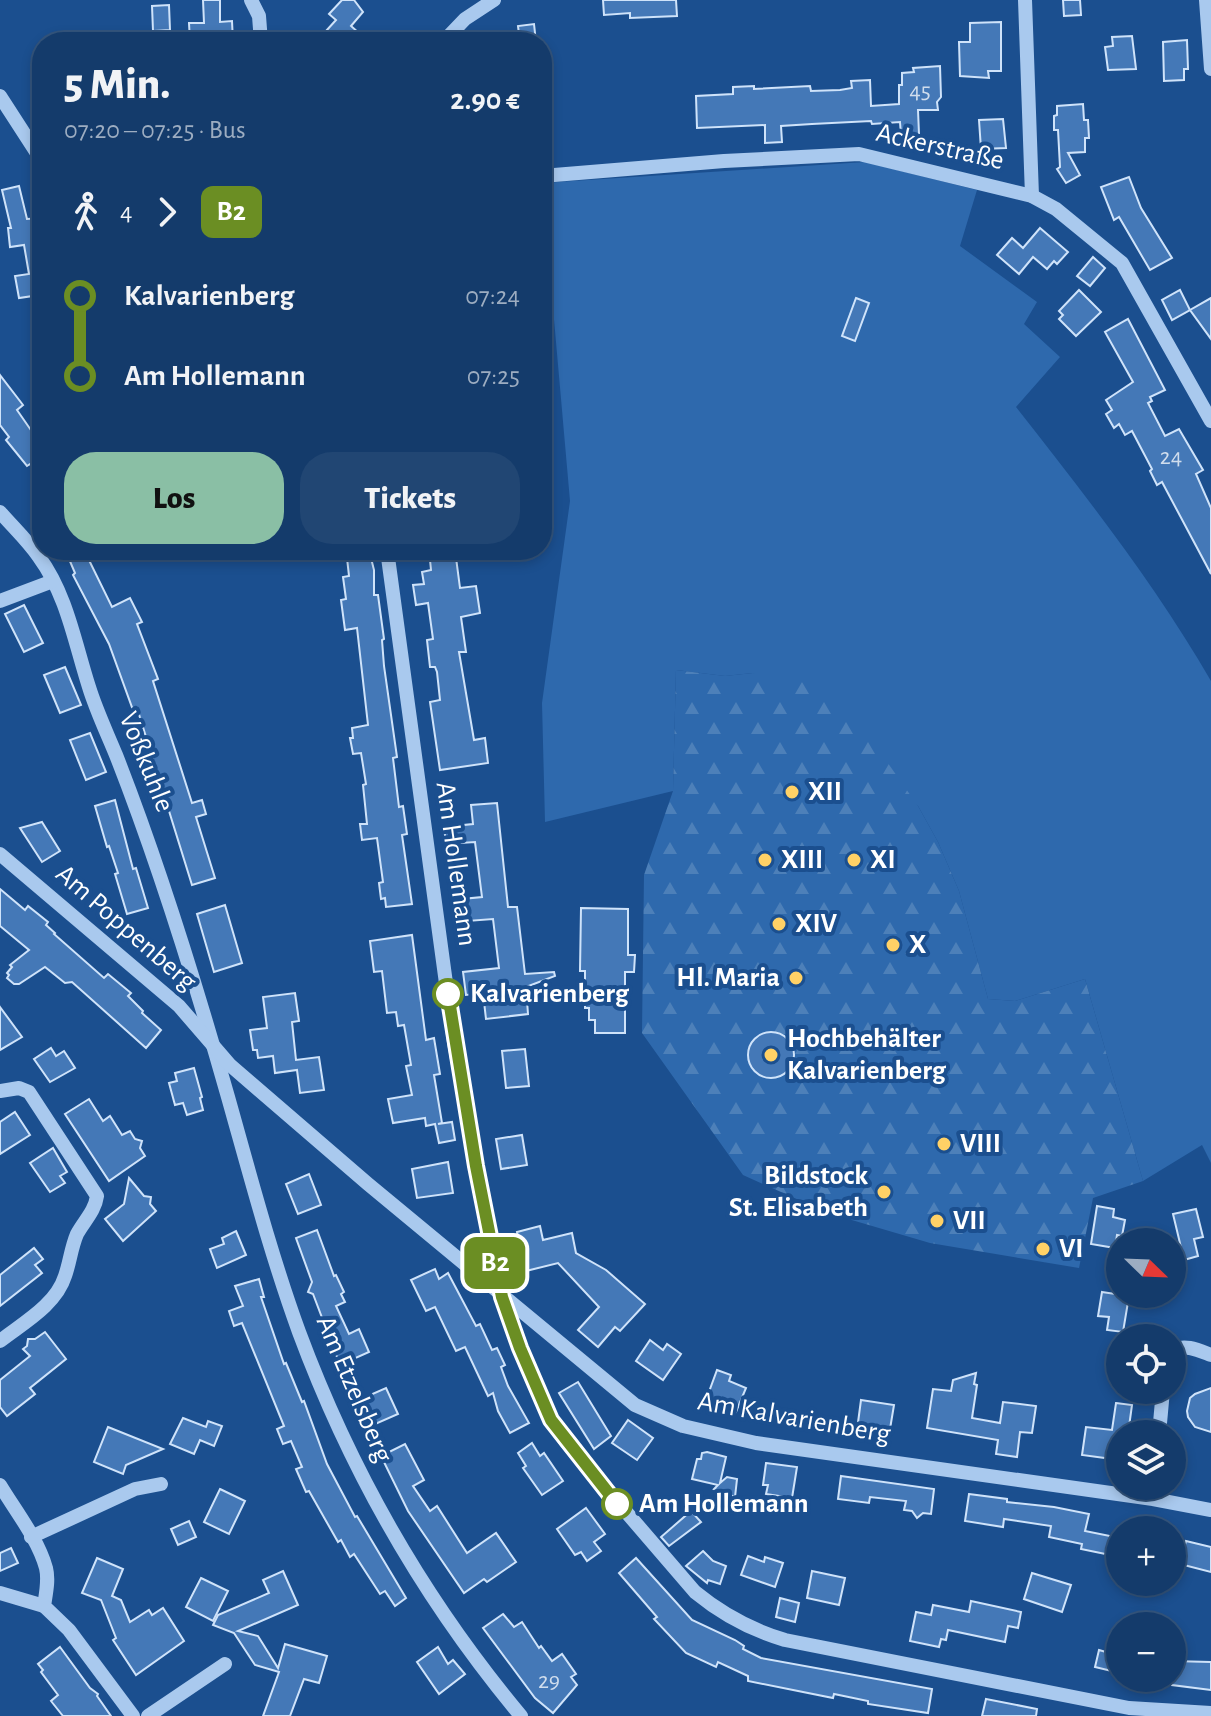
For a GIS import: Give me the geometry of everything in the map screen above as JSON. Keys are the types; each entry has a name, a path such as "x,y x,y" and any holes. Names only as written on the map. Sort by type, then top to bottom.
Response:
{"street":[{"path":"251,0 259,16 260,32"},
{"path":"453,32 465,19 494,0"},
{"path":"1025,0 1032,196"},
{"path":"1206,0 1211,69"},
{"path":"0,96 32,146"},
{"name":"Ackerstraße","path":"552,175 859,154 1032,196 1056,209 1122,263 1211,421"},
{"name":"Voßkuhle","path":"0,512 32,549"},
{"name":"Voßkuhle","path":"41,560 65,607 90,691 150,840 212,1047"},
{"name":"Am Hollemann","path":"388,560 454,1042 502,1297 538,1391 551,1420 566,1442 695,1592 731,1618 785,1640 1067,1696 1129,1708 1211,1713"},
{"path":"0,601 53,581"},
{"name":"Am Poppenberg","path":"0,854 179,1006 196,1023 212,1047"},
{"name":"Am Kalvarienberg","path":"212,1047 502,1297 625,1398 648,1412 683,1426 768,1445 1106,1486"},
{"name":"Am Etzelsberg","path":"212,1047 267,1234 299,1331 335,1420 382,1516 419,1579 483,1671 521,1716"},
{"path":"0,1091 19,1088 29,1092 97,1196 95,1206 77,1233 65,1277 58,1290 45,1306 0,1341"},
{"path":"1186,1347 1211,1355"},
{"path":"31,1537 135,1489 161,1484"},
{"path":"0,1485 46,1568 44,1606"},
{"name":"Am Kalvarienberg","path":"1179,1500 1211,1510"},
{"path":"0,1593 44,1606 69,1630 133,1716"},
{"path":"148,1716 225,1664"}],"green space":[{"path":"865,162 977,190 960,246 1037,302 1024,324 1060,357 1016,407 1143,575 1211,681 1211,1163 1202,1145 1143,1181 1085,979 1015,1001 988,999 959,891 918,806 753,673 725,676 676,670 673,791 545,822 542,703 570,501 552,297 552,182"},
{"path":"676,670 725,676 753,673 828,687 845,702 918,806 938,842 959,891 988,999 1015,1001 1085,979 1143,1181 1093,1198 1079,1268 930,1243 828,1213 743,1175 642,1033 644,875 673,791"}],"building":[{"path":"203,0 220,0 220,22 232,21 233,32 189,32 189,23 204,23"},
{"path":"342,0 354,0 363,12 351,26 358,32 325,32 336,20 329,14"},
{"path":"603,0 676,0 677,16 630,18 630,13 604,15"},
{"path":"1063,0 1080,0 1081,15 1064,16"},
{"path":"169,5 170,30 153,31 152,6"},
{"path":"1001,22 1001,71 988,71 989,78 960,76 959,42 970,42 970,23"},
{"path":"534,24 535,32 519,32 518,26"},
{"path":"1132,36 1136,69 1108,70 1105,47 1113,46 1112,37"},
{"path":"1187,40 1188,69 1184,69 1184,80 1164,81 1163,42"},
{"path":"940,66 941,97 937,102 938,110 918,110 919,134 901,135 900,122 812,124 781,126 782,142 765,143 765,125 697,128 696,96 733,94 733,87 754,86 754,89 810,86 811,91 840,90 852,88 851,81 870,80 871,106 899,104 902,73 914,72 913,68"},
{"path":"1083,104 1089,138 1085,138 1085,152 1068,153 1080,175 1066,183 1057,169 1060,167 1058,130 1054,130 1054,116 1057,115 1057,106"},
{"path":"1003,119 1006,148 981,149 979,120"},
{"path":"1129,177 1141,208 1172,258 1150,270 1119,217 1114,220 1101,187"},
{"path":"19,186 27,219 32,219 32,296 19,298 15,276 29,274 24,245 10,247 8,228 11,228 2,190"},
{"path":"1040,228 1068,252 1057,264 1054,261 1047,269 1033,257 1019,274 997,255 1012,238 1023,248"},
{"path":"1093,257 1105,268 1090,286 1077,276"},
{"path":"1079,290 1101,312 1076,336 1059,319 1063,315 1059,311"},
{"path":"1180,290 1190,310 1172,320 1162,300"},
{"path":"856,298 869,303 855,341 842,336"},
{"path":"1211,298 1211,339 1190,310"},
{"path":"1128,319 1165,390 1150,397 1152,401 1148,403 1165,436 1179,429 1203,470 1196,474 1211,508 1211,574 1162,482 1157,485 1132,431 1125,435 1119,424 1114,428 1106,414 1112,410 1106,400 1133,382 1105,332"},
{"path":"0,375 23,405 17,410 32,432 32,467 27,466 6,440 9,437 0,425"},
{"path":"69,560 89,560 112,607 130,598 142,622 137,624 158,679 153,681 192,803 202,800 206,814 196,817 215,878 192,885 137,708 133,710 109,644 73,575 75,573"},
{"path":"347,560 372,560 374,595 378,595 384,639 384,666 397,757 393,758 399,807 403,806 407,834 402,835 412,904 386,907 385,898 381,899 379,883 383,882 377,838 362,840 360,824 367,824 363,785 366,784 361,753 353,754 350,738 353,738 352,728 368,725 357,628 345,630 341,600 346,599 343,577 349,576"},
{"path":"430,560 456,560 460,588 476,586 480,613 461,617 466,652 459,652 474,740 485,738 488,763 440,770 430,702 440,700 437,672 435,667 430,667 427,640 433,639 428,603 416,605 413,585 424,584 422,572 431,570"},
{"path":"24,605 43,643 24,652 5,614"},
{"path":"65,667 81,705 60,713 44,675"},
{"path":"90,733 106,772 86,780 70,740"},
{"path":"115,800 133,869 136,868 148,908 127,914 115,874 118,873 95,806"},
{"path":"497,803 508,907 517,907 525,974 554,972 555,976 526,987 528,1014 486,1019 483,993 466,995 463,972 499,968 493,919 454,922 452,900 482,897 475,842 446,844 444,827 473,824 471,805"},
{"path":"42,822 60,851 42,862 20,828"},
{"path":"0,889 25,910 28,906 48,922 46,925 54,934 104,978 108,974 131,993 128,996 161,1030 146,1048 72,982 65,983 45,967 19,984 7,978 10,965 29,950 0,926"},
{"path":"225,905 242,963 214,972 197,914"},
{"path":"581,908 628,909 628,955 635,955 634,972 625,972 625,1033 595,1033 595,1020 589,1020 589,1008 585,1008 585,971 580,971"},
{"path":"412,935 426,1040 434,1038 440,1074 434,1075 442,1123 438,1124 452,1122 455,1140 439,1143 435,1124 426,1126 425,1118 393,1123 388,1099 412,1095 406,1066 411,1065 404,1025 398,1026 396,1012 387,1013 382,971 374,972 370,941"},
{"path":"295,993 299,1021 292,1022 296,1060 319,1057 324,1090 300,1093 297,1070 275,1073 273,1056 258,1058 257,1050 253,1050 250,1030 267,1028 263,997"},
{"path":"0,1007 22,1037 0,1050"},
{"name":"Hochbehälter Kalvarienberg","path":"771,1032 787,1039 794,1055 787,1071 771,1078 755,1071 748,1055 755,1039"},
{"path":"51,1048 56,1056 64,1051 75,1068 50,1082 34,1059"},
{"path":"525,1049 529,1086 506,1088 502,1051"},
{"path":"194,1068 203,1110 187,1115 183,1103 175,1105 169,1083 177,1081 175,1073"},
{"path":"89,1099 103,1121 110,1116 122,1135 130,1131 135,1139 142,1141 140,1148 145,1156 109,1181 65,1114"},
{"path":"15,1112 30,1135 0,1154 0,1122"},
{"path":"522,1135 527,1165 501,1169 496,1139"},
{"path":"53,1148 67,1172 60,1176 65,1183 50,1192 30,1163"},
{"path":"448,1162 453,1193 417,1198 412,1169"},
{"path":"309,1174 321,1205 298,1214 286,1184"},
{"path":"129,1178 144,1196 151,1197 150,1204 156,1211 123,1241 105,1219 124,1204"},
{"path":"1097,1206 1114,1209 1113,1217 1125,1220 1124,1228 1106,1228 1106,1246 1091,1244"},
{"path":"1196,1209 1203,1237 1194,1239 1198,1256 1186,1259 1186,1228 1176,1228 1173,1214"},
{"path":"540,1226 543,1240 572,1233 576,1253 606,1270 645,1304 620,1331 615,1327 598,1347 578,1330 599,1307 558,1263 526,1271 525,1267 517,1268 512,1247 520,1246 517,1232"},
{"path":"317,1230 334,1276 344,1292 341,1294 345,1302 336,1306 349,1334 359,1329 369,1352 340,1365 313,1294 308,1292 312,1282 296,1238"},
{"path":"236,1231 246,1255 217,1268 210,1249 224,1244 222,1238"},
{"path":"34,1248 43,1259 35,1265 42,1273 0,1306 0,1275"},
{"path":"435,1269 439,1279 448,1273 476,1326 480,1324 492,1350 497,1348 505,1365 501,1367 508,1386 529,1423 510,1433 498,1411 493,1393 488,1396 465,1347 456,1351 435,1307 426,1311 411,1280"},
{"path":"259,1279 264,1297 261,1297 284,1364 304,1401 327,1464 355,1517 406,1598 395,1606 385,1591 380,1594 354,1554 350,1557 341,1540 338,1542 309,1491 306,1492 296,1469 302,1467 291,1441 283,1444 277,1429 284,1426 242,1323 234,1326 229,1311 243,1306 235,1286"},
{"path":"1102,1292 1106,1293 1106,1308 1127,1308 1124,1324 1108,1324 1109,1317 1098,1316"},
{"path":"45,1332 66,1359 30,1388 35,1394 7,1416 0,1407 0,1380 30,1356 23,1349 28,1339 35,1339"},
{"path":"650,1340 663,1350 667,1344 681,1354 663,1380 636,1361"},
{"path":"717,1370 731,1375 729,1381 746,1388 736,1412 706,1400"},
{"path":"976,1373 972,1418 1000,1423 1003,1402 1036,1406 1032,1433 1020,1432 1017,1457 996,1454 998,1440 927,1428 933,1389 951,1391 953,1380"},
{"path":"578,1382 611,1436 594,1449 559,1393"},
{"path":"386,1388 398,1414 373,1425 361,1399"},
{"path":"1211,1388 1211,1432 1195,1427 1187,1411 1190,1398"},
{"path":"861,1400 894,1405 889,1435 857,1430"},
{"path":"1116,1404 1132,1405 1130,1420 1113,1420"},
{"path":"183,1418 206,1427 208,1421 222,1426 214,1446 200,1440 194,1454 170,1444"},
{"path":"628,1420 653,1438 637,1460 612,1443"},
{"path":"108,1427 163,1449 126,1465 123,1474 94,1462"},
{"path":"1086,1427 1106,1429 1106,1458 1082,1455"},
{"path":"532,1443 540,1456 544,1453 563,1481 542,1495 523,1468 526,1466 518,1453"},
{"path":"405,1444 424,1480 413,1486 430,1511 437,1506 467,1553 496,1533 516,1562 464,1593 408,1511 381,1456"},
{"path":"707,1452 726,1457 720,1483 727,1477 737,1479 735,1497 714,1489 718,1485 692,1479 697,1459"},
{"path":"766,1463 797,1467 792,1498 766,1494 768,1485 763,1485"},
{"path":"841,1476 934,1489 931,1514 923,1513 917,1518 912,1511 904,1510 906,1501 870,1497 869,1503 838,1499"},
{"path":"220,1489 245,1501 229,1534 204,1522"},
{"path":"969,1494 1089,1514 1085,1531 1106,1535 1106,1554 1081,1549 1082,1544 1049,1537 1051,1526 1004,1519 1003,1527 965,1521"},
{"path":"586,1508 605,1534 594,1542 601,1551 587,1561 581,1552 575,1555 557,1529"},
{"path":"691,1511 701,1522 669,1546 661,1537"},
{"path":"189,1521 196,1537 178,1545 171,1529"},
{"path":"1186,1541 1211,1547 1211,1572 1186,1566"},
{"path":"11,1548 18,1563 0,1571 0,1553"},
{"path":"703,1551 713,1561 726,1566 720,1584 708,1580 707,1583 686,1566"},
{"path":"748,1556 764,1562 765,1557 783,1563 775,1587 741,1575"},
{"path":"97,1558 123,1569 112,1596 121,1600 130,1622 149,1610 152,1615 163,1608 184,1641 136,1675 113,1640 116,1638 101,1600 82,1593"},
{"path":"636,1558 692,1620 735,1640 744,1646 743,1649 761,1658 932,1689 928,1713 748,1681 748,1676 718,1662 716,1667 686,1653 654,1619 657,1617 619,1573"},
{"path":"283,1571 298,1605 238,1631 258,1636 278,1668 285,1644 327,1656 319,1683 304,1679 290,1716 263,1716 279,1672 255,1665 234,1633 213,1625 218,1615 269,1593 263,1580"},
{"path":"812,1571 845,1578 839,1605 807,1598"},
{"path":"1032,1573 1071,1585 1062,1612 1024,1599"},
{"path":"201,1578 228,1591 213,1621 186,1607"},
{"path":"780,1598 799,1603 795,1622 776,1617"},
{"path":"971,1601 1021,1612 1018,1628 1008,1626 1005,1642 948,1630 946,1640 941,1639 939,1647 910,1641 916,1612 931,1615 933,1605 969,1612"},
{"path":"503,1614 514,1627 522,1622 552,1661 562,1654 576,1674 571,1677 577,1685 553,1713 535,1698 483,1628"},
{"path":"60,1647 90,1688 98,1694 111,1716 63,1716 51,1701 58,1695 38,1664"},
{"path":"438,1647 448,1664 453,1660 465,1674 439,1694 417,1662"},
{"path":"1099,1650 1106,1652 1106,1670 1095,1667"},
{"path":"1186,1661 1211,1662 1211,1690 1186,1687"},
{"path":"986,1699 1037,1709 1036,1716 982,1716"}],"bus line":[{"name":"B2","path":"448,994 476,1166 502,1297 551,1420 617,1504"}],"place":[{"name":"XII","path":"792,792"},
{"name":"XIII","path":"765,860"},
{"name":"XI","path":"854,860"},
{"name":"XIV","path":"779,924"},
{"name":"X","path":"893,945"},
{"name":"Hl. Maria","path":"796,978"},
{"name":"Kalvarienberg","path":"448,994"},
{"name":"Hochbehälter Kalvarienberg","path":"771,1055"},
{"name":"VIII","path":"944,1144"},
{"name":"Bildstock St. Elisabeth","path":"884,1192"},
{"name":"VII","path":"937,1221"},
{"name":"VI","path":"1043,1249"},
{"name":"Am Hollemann","path":"617,1504"}]}
